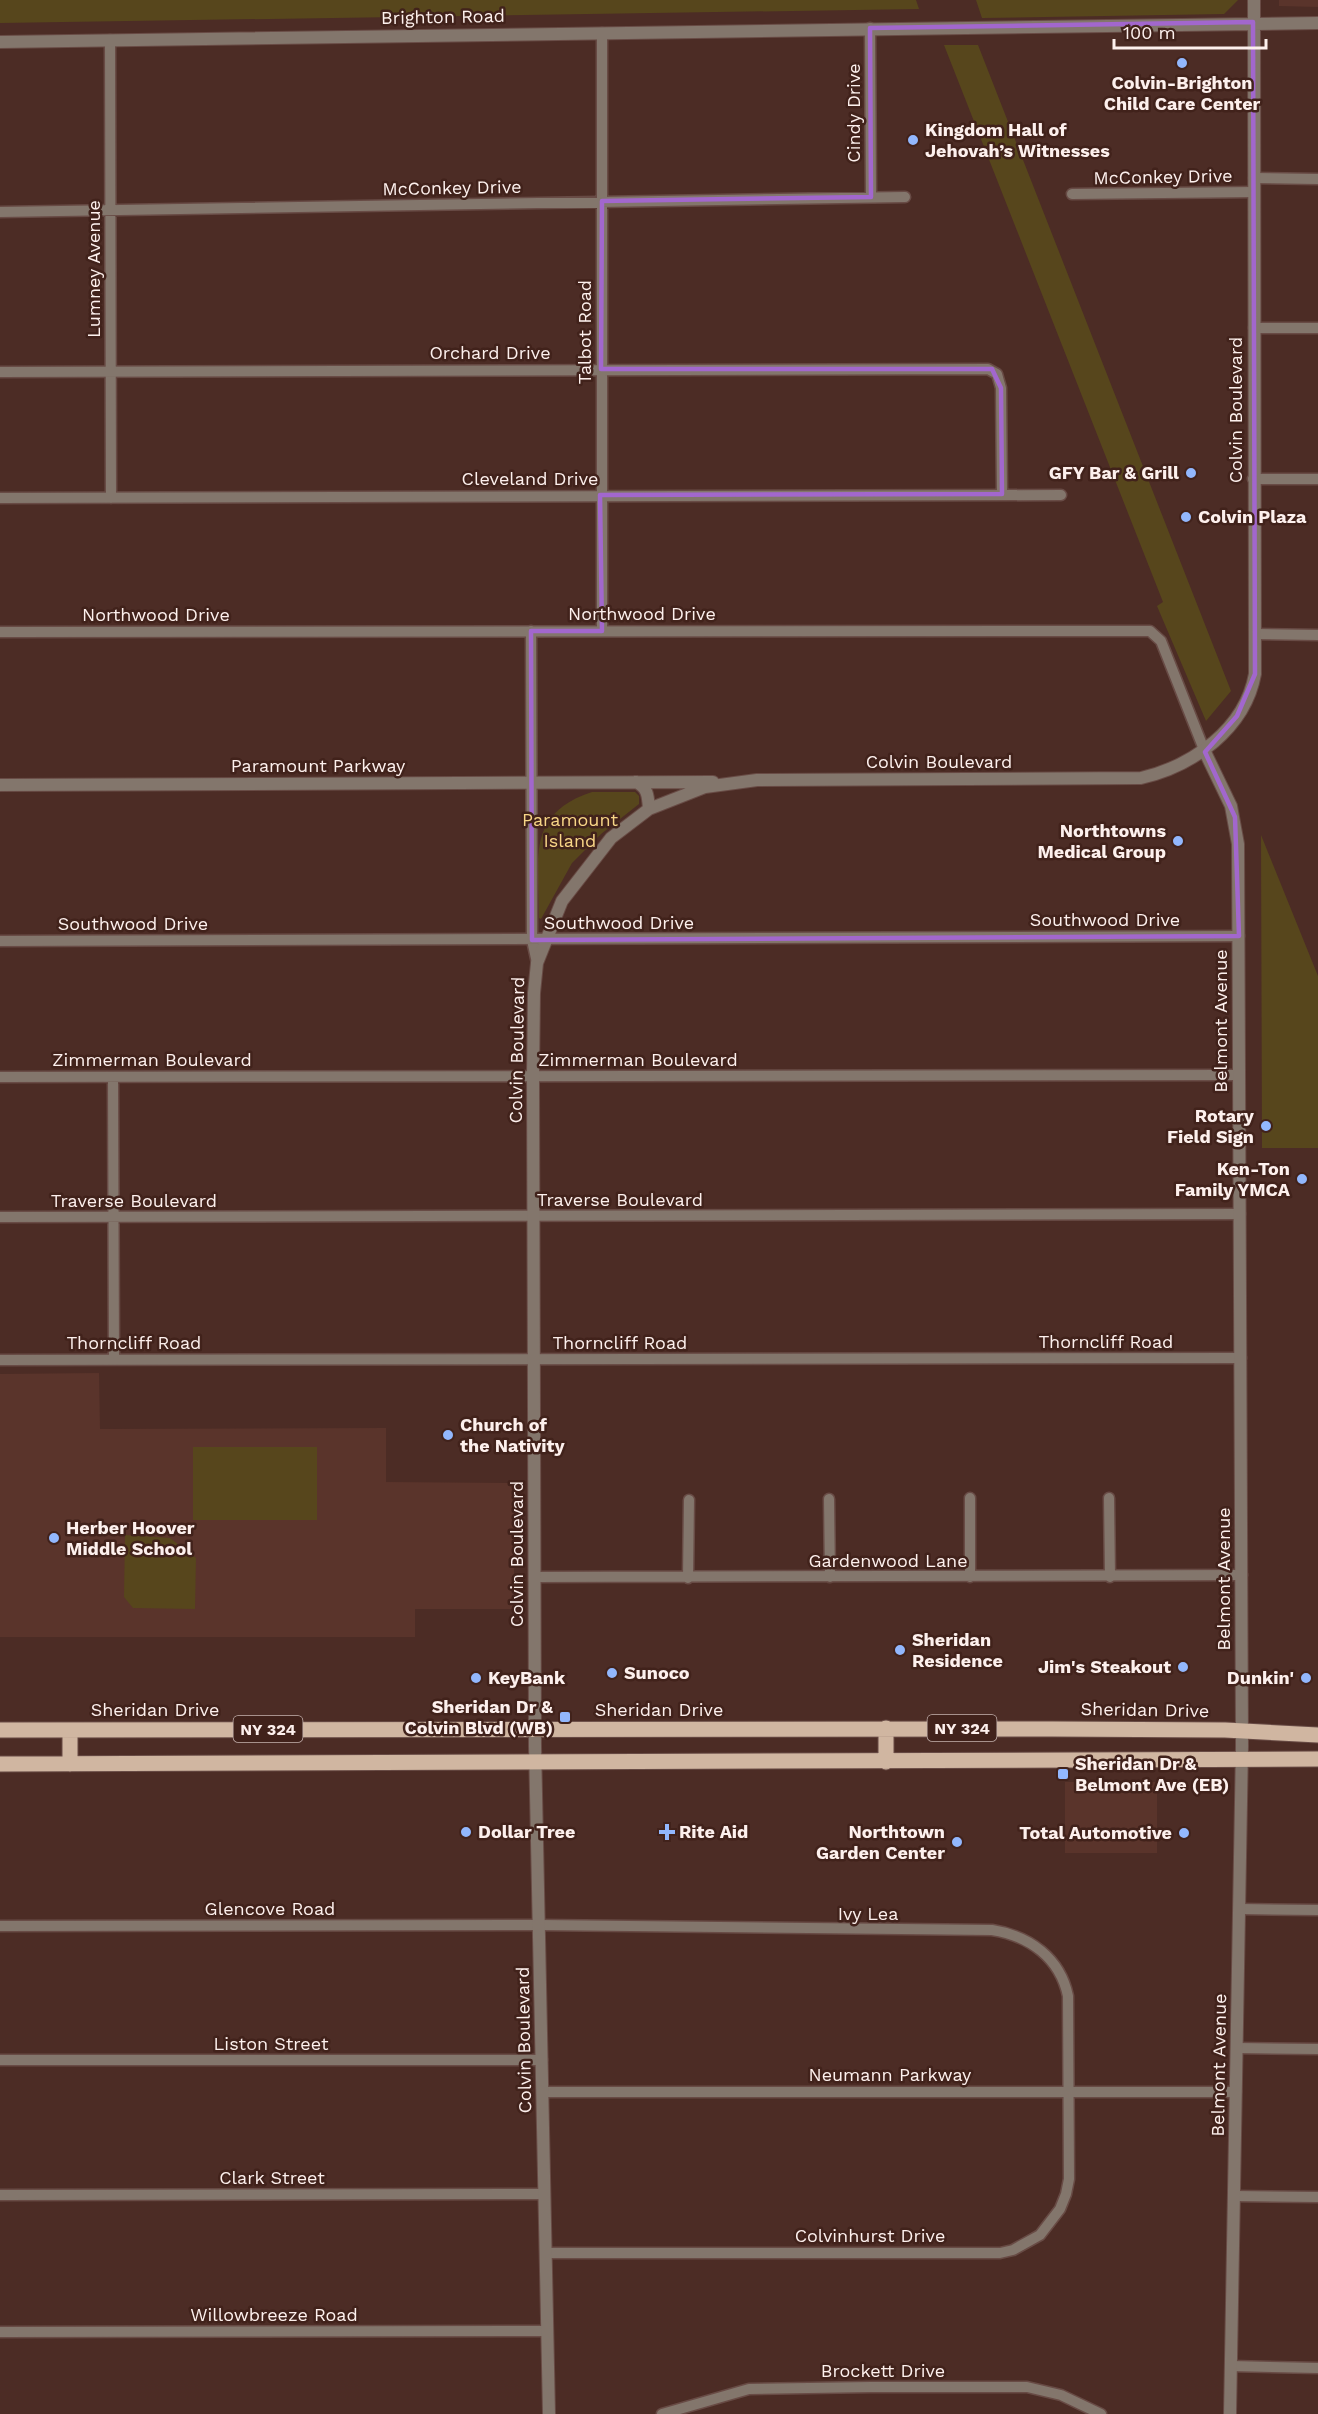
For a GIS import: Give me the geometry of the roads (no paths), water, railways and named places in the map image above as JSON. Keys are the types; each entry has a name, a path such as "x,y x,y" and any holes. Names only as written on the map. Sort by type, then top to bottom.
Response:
{"main road":[{"name":"Sheridan Drive","path":"0,1730 886,1728 1318,1735"},
{"path":"886,1728 886,1762"},
{"path":"70,1730 70,1764"},
{"name":"NY 324","path":"0,1764 1318,1759"}],"street":[{"name":"Colvin Boulevard","path":"550,2414 535,1729 533,1076 534,993 537,963 562,901 611,838 649,809 705,788 734,782 1125,780 1168,771 1205,752 1237,716 1249,697 1255,674 1254,0"},
{"name":"Brighton Road","path":"0,42 1253,22 1318,23"},
{"name":"Cindy Drive","path":"870,28 871,197"},
{"name":"Talbot Road","path":"602,33 600,495 602,631"},
{"name":"Lumney Avenue","path":"110,40 111,498"},
{"path":"1254,178 1318,179"},
{"name":"McConkey Drive","path":"1072,194 1254,192"},
{"name":"McConkey Drive","path":"0,212 905,197"},
{"path":"1254,328 1318,328"},
{"name":"Orchard Drive","path":"0,372 980,368 992,370 1000,379 1002,494"},
{"path":"1253,478 1318,479"},
{"name":"Cleveland Drive","path":"0,498 1061,495"},
{"path":"531,631 532,940 537,963"},
{"name":"Northwood Drive","path":"0,632 1150,631 1161,641 1205,752"},
{"path":"1255,634 1318,635"},
{"name":"Belmont Avenue","path":"1205,752 1221,782 1235,817 1238,844 1242,1760 1230,2414"},
{"path":"636,782 644,786 648,794 649,809"},
{"name":"Paramount Parkway","path":"0,785 734,782"},
{"name":"Southwood Drive","path":"0,941 1239,936"},
{"name":"Zimmerman Boulevard","path":"0,1077 1239,1075"},
{"path":"112,1077 114,1359"},
{"name":"Traverse Boulevard","path":"0,1218 1240,1214"},
{"name":"Thorncliff Road","path":"0,1360 1240,1358"},
{"path":"970,1498 970,1577"},
{"path":"1109,1498 1110,1577"},
{"path":"829,1499 830,1577"},
{"path":"688,1578 689,1500"},
{"name":"Gardenwood Lane","path":"535,1577 1242,1575"},
{"path":"1241,1909 1318,1910"},
{"name":"Glencove Road","path":"0,1926 540,1925"},
{"name":"Ivy Lea","path":"540,1925 1006,1932 1020,1937 1044,1952 1061,1973 1066,1984 1069,2092"},
{"path":"1238,2048 1318,2049"},
{"name":"Liston Street","path":"0,2060 542,2060"},
{"name":"Neumann Parkway","path":"543,2092 1236,2092"},
{"name":"Colvinhurst Drive","path":"546,2253 1000,2253 1013,2250 1033,2239 1050,2225 1066,2194 1069,2179 1069,2092"},
{"name":"Clark Street","path":"0,2195 544,2194"},
{"path":"1234,2196 1318,2197"},
{"name":"Willowbreeze Road","path":"0,2332 547,2331"},
{"path":"1231,2366 1318,2368"},
{"name":"Brockett Drive","path":"662,2414 681,2412 731,2392 766,2387 1016,2387 1061,2395 1101,2414"}],"place":[{"name":"Colvin-Brighton Child Care Center","path":"1182,63"},
{"name":"Kingdom Hall of Jehovah’s Witnesses","path":"913,140"},
{"name":"GFY Bar & Grill","path":"1191,473"},
{"name":"Colvin Plaza","path":"1186,517"},
{"name":"Northtowns Medical Group","path":"1178,841"},
{"name":"Rotary Field Sign","path":"1266,1126"},
{"name":"Ken-Ton Family YMCA","path":"1302,1179"},
{"name":"Church of the Nativity","path":"448,1435"},
{"name":"Herber Hoover Middle School","path":"54,1538"},
{"name":"Sheridan Residence","path":"900,1650"},
{"name":"Jim's Steakout","path":"1183,1667"},
{"name":"Sunoco","path":"612,1673"},
{"name":"KeyBank","path":"476,1678"},
{"name":"Dunkin'","path":"1306,1678"},
{"name":"Sheridan Dr & Colvin Blvd (WB)","path":"565,1717"},
{"name":"Sheridan Dr & Belmont Ave (EB)","path":"1063,1774"},
{"name":"Dollar Tree","path":"466,1832"},
{"name":"Rite Aid","path":"667,1832"},
{"name":"Total Automotive","path":"1184,1833"},
{"name":"Northtown Garden Center","path":"957,1842"}],"park label":[{"name":"Paramount Island","path":"570,830"}]}
